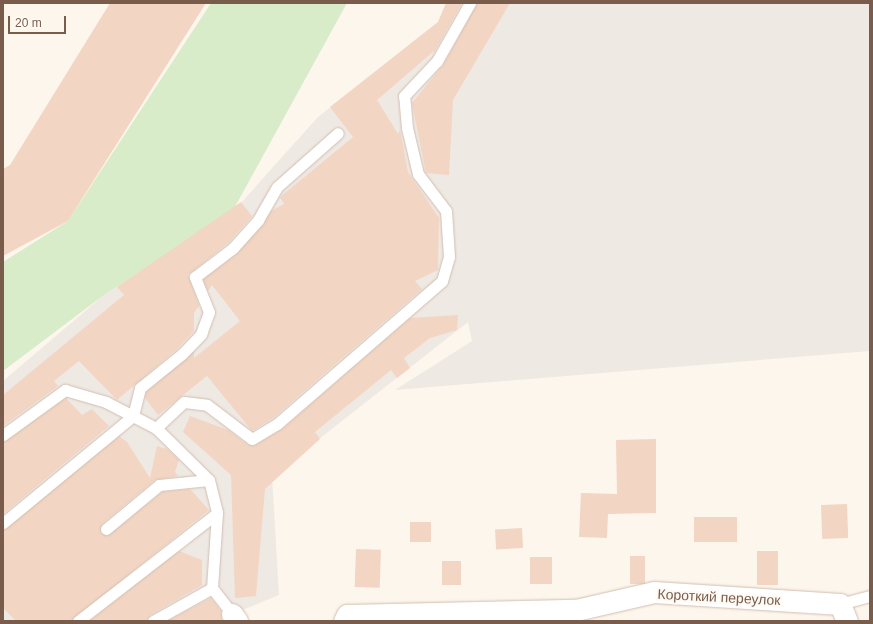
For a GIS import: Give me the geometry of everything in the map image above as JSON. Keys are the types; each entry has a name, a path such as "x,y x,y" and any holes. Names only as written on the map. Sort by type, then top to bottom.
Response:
{"street":[{"name":"Короткий переулок","path":"344,621 347,615 565,615 654,592 844,612"}],"lane":[{"path":"156,428 184,402 207,405 252,439 277,424 442,281 449,257 446,211 418,174 407,128 404,96 437,61 470,3"},
{"path":"3,523 133,416 140,388 201,334 209,312 195,277 233,248 258,220 277,187 338,133"},
{"path":"3,435 65,390 106,402 156,428 209,480 217,513 212,588 235,618"},
{"path":"106,529 158,485 209,480"},
{"path":"78,621 217,513"},
{"path":"153,621 212,588"},
{"path":"844,612 870,596"}],"shaded area":[{"path":"446,3 870,3 870,351 395,390 472,341 468,322 272,476 279,595 216,621 3,621 3,381 104,295 231,214 318,117 438,22"}],"green space":[{"path":"211,3 347,3 231,214 104,295 3,371 3,262 68,221"}],"building":[{"path":"110,3 206,3 68,221 3,256 3,169 10,165"},
{"path":"446,3 462,3 433,54 434,51 377,100 398,134 400,130 408,172 439,218 438,270 415,281 422,289 273,418 252,431 207,376 158,415 145,398 146,392 194,351 194,358 240,321 212,285 208,291 203,279 238,253 271,211 284,204 280,197 353,137 330,107 438,22"},
{"path":"477,3 510,3 453,100 449,175 426,173 412,103 443,65"},
{"path":"241,202 252,216 228,243 188,275 199,306 194,313 194,331 177,349 117,400 79,361 54,381 58,386 3,426 3,395 124,295 117,287"},
{"path":"458,315 457,330 430,338 404,358 410,368 397,378 391,370 315,432 320,439 265,489 256,596 235,598 231,475 183,432 190,416 228,430 248,445 255,445 282,429 410,318"},
{"path":"66,398 82,415 92,409 109,426 3,514 3,442"},
{"path":"119,436 127,442 150,478 157,446 167,449 179,460 175,472 178,476 155,480 102,524 101,534 110,534 162,492 190,489 209,510 71,621 16,621 3,608 3,530"},
{"path":"656,439 656,513 608,514 607,538 579,537 581,493 617,494 616,440"},
{"path":"847,504 848,538 822,539 821,505"},
{"path":"694,517 737,517 737,542 694,542"},
{"path":"410,522 431,522 431,542 410,542"},
{"path":"522,528 523,548 496,549 495,529"},
{"path":"356,549 381,550 380,588 355,587"},
{"path":"179,551 202,560 202,585 150,615 146,621 89,621"},
{"path":"757,551 778,551 778,585 757,585"},
{"path":"630,556 645,556 645,584 630,584"},
{"path":"530,557 552,557 552,584 530,584"},
{"path":"442,561 461,561 461,585 442,585"},
{"path":"211,598 221,611 222,621 167,621"}]}
